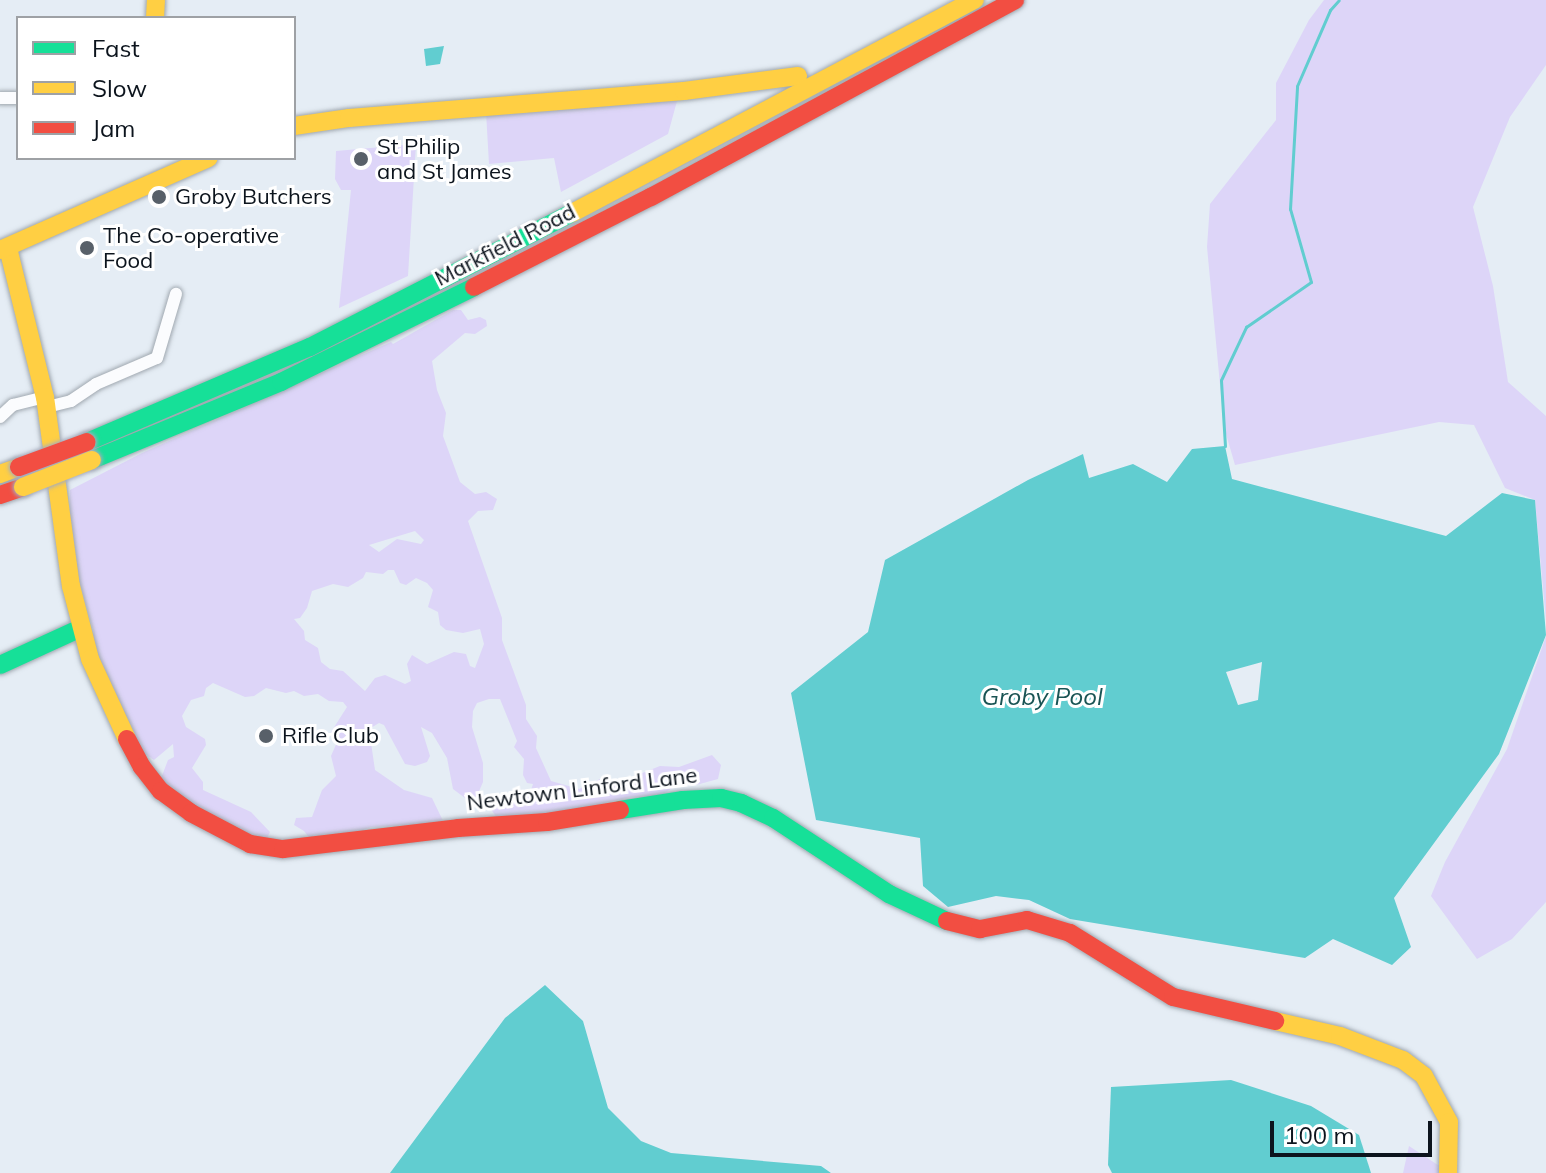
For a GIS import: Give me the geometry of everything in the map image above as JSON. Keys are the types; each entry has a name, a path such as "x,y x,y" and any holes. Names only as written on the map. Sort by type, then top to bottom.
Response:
{"main road":[{"name":"Markfield Road","path":"0,474 87,442 324,340 465,270 903,41 975,0"},
{"name":"Markfield Road","path":"0,495 281,382 432,309 665,190 1015,0"},
{"path":"296,126 349,118 698,89 798,76 903,41"},
{"path":"4,249 168,166 199,160"},
{"name":"Newtown Linford Lane","path":"4,249 46,402 71,586 81,628 102,691 142,767 161,791 191,813 250,844 283,849 458,828 547,822 683,800 721,798 741,803 773,818 889,894 936,918 980,929 1027,920 1056,929 1109,954 1173,997 1340,1036 1403,1060 1424,1076 1449,1122 1448,1173"},
{"path":"0,665 81,628"}],"street":[{"path":"0,417 13,405 71,401 96,384 157,358 174,299 186,310"}],"shaded area":[{"path":"1324,0 1546,0 1546,65 1510,117 1473,207 1493,286 1508,382 1546,416 1546,621 1535,500 1505,488 1474,425 1439,422 1235,465 1224,427 1207,247 1210,204 1276,120 1276,83 1309,20"},
{"path":"668,99 677,101 668,134 561,192 554,158 489,164 486,112"},
{"path":"416,144 408,276 339,308 351,190 341,190 335,179 336,151"},
{"path":"453,310 461,310 468,320 480,317 486,320 487,326 475,334 465,333 432,361 437,390 446,413 443,436 460,482 475,494 486,492 497,499 493,510 478,511 468,521 502,618 502,640 526,705 526,719 537,736 536,748 551,781 579,789 600,779 612,785 660,766 679,767 712,755 721,765 718,779 696,785 683,781 660,796 631,797 600,804 591,810 497,818 486,802 492,795 521,795 531,790 533,784 527,783 523,775 524,759 514,747 517,741 500,699 489,699 477,703 473,711 472,727 483,763 483,782 477,796 469,801 453,789 447,758 432,733 421,727 430,756 427,762 415,766 405,764 384,725 379,723 369,729 375,770 404,790 432,798 444,823 371,827 348,836 326,834 311,840 294,825 296,818 312,817 322,790 336,776 331,756 338,740 331,732 347,707 343,702 329,701 318,694 304,696 294,691 286,693 266,688 254,696 245,697 213,683 206,688 204,696 191,700 182,716 186,727 205,739 206,745 192,768 203,782 203,790 251,812 270,832 266,840 228,830 160,781 168,760 174,757 173,744 154,760 134,746 90,639 94,633 78,577 70,527 70,490 142,453 391,342 393,344","holes":["415,531 424,540 421,544 397,539 379,552 369,545","394,570 400,583 406,585 416,578 427,583 433,590 428,607 438,612 440,625 446,630 463,633 480,629 484,644 475,668 470,666 466,654 454,652 427,664 412,655 407,664 411,681 405,684 385,675 375,678 365,691 343,671 330,669 321,662 318,648 305,640 304,631 294,619 300,618 307,608 312,591 333,584 348,587 363,578 366,572 383,574"]},
{"path":"1546,636 1546,902 1512,939 1477,959 1431,896 1445,862 1507,749"},
{"path":"1409,1146 1441,1167 1440,1173 1403,1173"}],"water":[{"path":"444,46 440,64 426,66 424,49"},
{"name":"Groby Pool","path":"1225,446 1232,479 1446,536 1502,493 1535,500 1546,635 1499,754 1394,898 1411,947 1392,965 1333,939 1305,958 1070,919 1029,900 996,896 948,907 923,886 920,838 816,820 791,693 868,632 885,560 1028,480 1083,454 1089,478 1133,464 1167,482 1192,449","holes":["1262,662 1258,700 1238,705 1226,672"]},
{"path":"545,985 583,1021 608,1108 641,1141 671,1153 821,1166 831,1173 390,1173 505,1018"},
{"path":"1231,1080 1311,1106 1359,1135 1371,1173 1112,1173 1108,1165 1111,1087"}],"waterway":[{"path":"1225,446 1221,380 1246,327 1311,282 1290,209 1297,86 1330,10 1339,0"}],"traffic: fast":[{"path":"87,442 310,347 572,213"},
{"path":"92,460 281,382 474,287"},
{"path":"0,665 81,628"},
{"path":"620,810 683,800 721,798 741,803 773,818 889,894 947,921"}],"traffic: slow":[{"path":"155,16 156,0"},
{"path":"572,213 975,0"},
{"path":"296,126 349,118 684,91 798,76"},
{"path":"0,250 204,160"},
{"path":"8,248 45,397 71,586 90,659 127,739"},
{"path":"23,487 92,460"},
{"path":"0,474 19,467"},
{"path":"1275,1021 1340,1036 1403,1060 1424,1076 1449,1122 1448,1173"}],"traffic: jam":[{"path":"474,287 651,197 1015,0"},
{"path":"19,467 87,442"},
{"path":"0,495 23,487"},
{"path":"127,739 142,767 161,791 191,813 250,844 283,849 458,828 547,822 620,810"},
{"path":"947,921 980,929 1027,920 1070,933 1173,997 1275,1021"}],"place":[{"name":"St Philip and St James","path":"361,159"},
{"name":"Groby Butchers","path":"159,197"},
{"name":"The Co-operative Food","path":"87,248"},
{"name":"Rifle Club","path":"266,736"}]}
